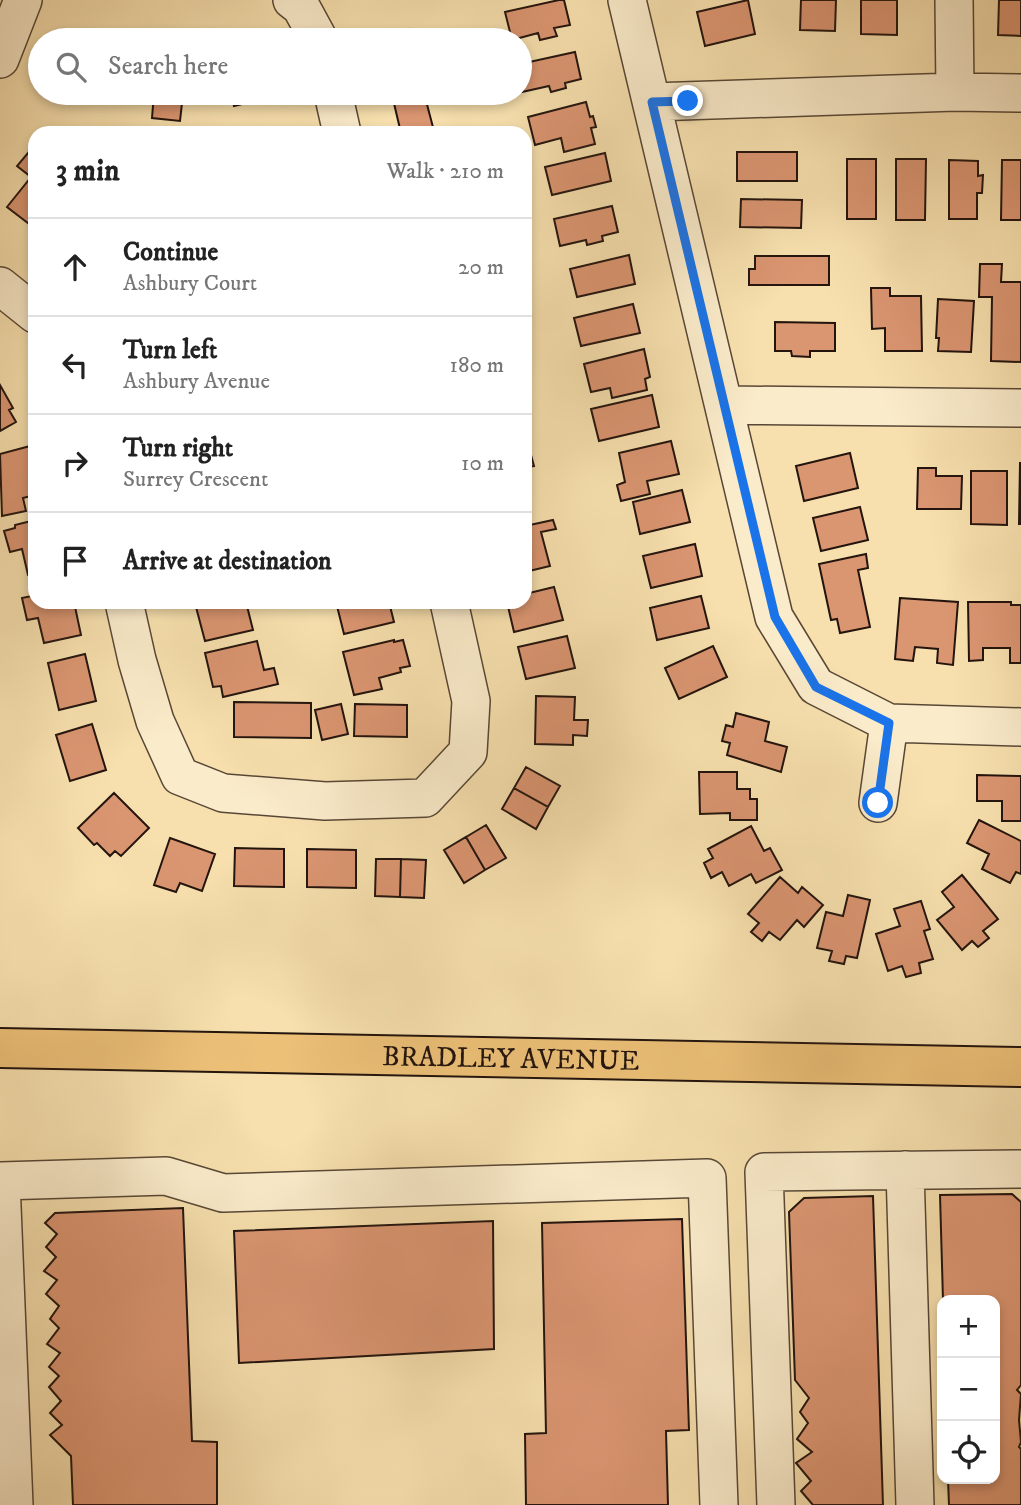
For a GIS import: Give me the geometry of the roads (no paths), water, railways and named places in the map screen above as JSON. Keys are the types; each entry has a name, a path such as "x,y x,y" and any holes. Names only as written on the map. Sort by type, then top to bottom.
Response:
{"main road":[{"name":"BRADLEY AVENUE","path":"0,1048 1021,1067"}],"street":[{"path":"0,59 23,0"},
{"path":"292,0 301,7 312,28"},
{"path":"627,0 775,617 816,687 889,723 1021,727"},
{"path":"954,0 955,92"},
{"path":"652,102 955,92 1021,93"},
{"path":"336,105 340,126"},
{"path":"0,286 28,308"},
{"path":"725,405 1021,408"},
{"path":"126,609 155,721 180,776 223,793 325,801 425,798 468,752 471,701 451,609"},
{"path":"878,803 889,723"},
{"path":"776,1505 764,1172 1021,1169"},
{"path":"905,1170 915,1505"},
{"path":"14,1505 1,1181 166,1176 223,1193 707,1178 719,1505"}]}
